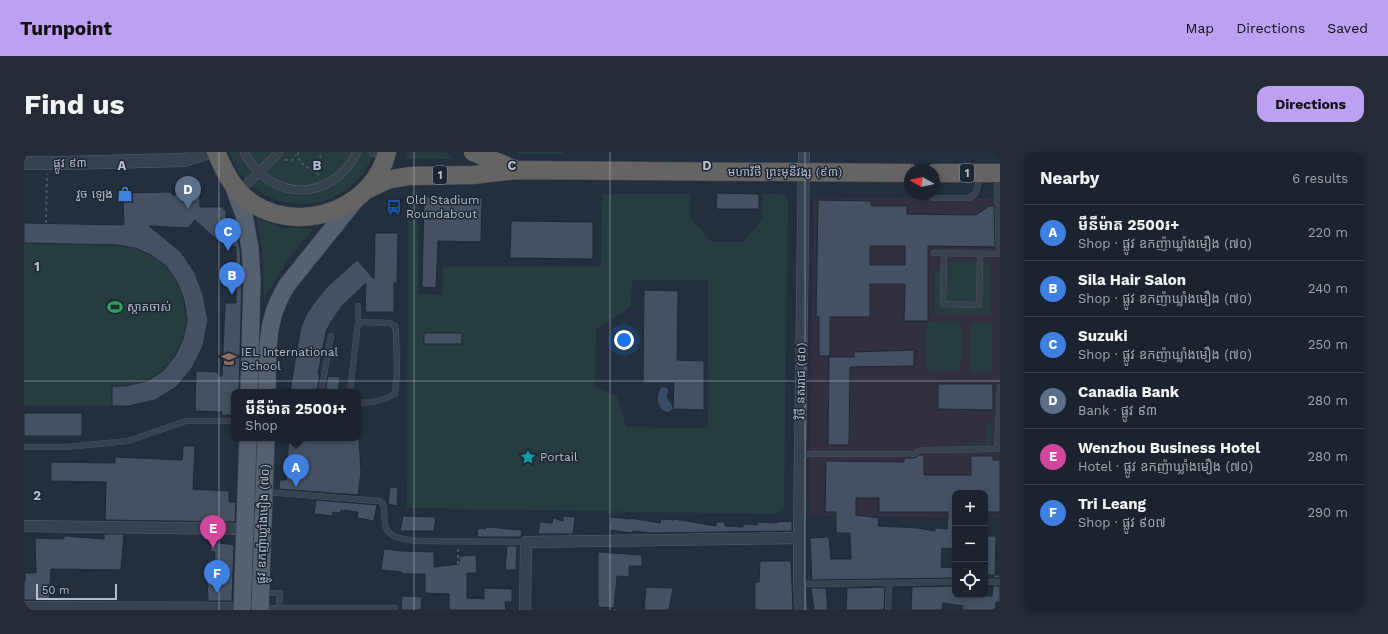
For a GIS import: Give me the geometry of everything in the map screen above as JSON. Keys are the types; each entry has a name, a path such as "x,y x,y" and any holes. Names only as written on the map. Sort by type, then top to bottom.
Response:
{"highway":[{"name":"1","path":"216,152 236,189 255,205 284,216 304,218 333,212 347,205 363,193 377,175 382,153"},
{"name":"មហាវិថី ព្រះមុនីវង្ស (៩៣)","path":"473,152 517,170"},
{"name":"មហាវិថី ព្រះមុនីវង្ស (៩៣)","path":"363,193 387,180 409,176 473,175 517,170 904,173"},
{"name":"1","path":"940,173 993,173"}],"main road":[{"path":"236,189 244,215 250,248 252,280 249,389"},
{"path":"268,389 270,336 273,317 279,300 287,285 363,193"},
{"name":"ផ្លូវ ឧកញ៉ាឃ្លាំងមឿង (៧០)","path":"242,609 248,441"},
{"name":"ផ្លូវ ឧកញ៉ាឃ្លាំងមឿង (៧០)","path":"260,604 266,441"}],"street":[{"name":"ផ្លូវ ៩៣","path":"24,163 181,156 210,152"},
{"path":"244,152 249,162 258,173 281,187 294,190 308,190 333,180 344,172 357,152"},
{"path":"236,189 258,173 279,152"},
{"name":"វិថី នគររាជ (៨០)","path":"802,610 799,584 798,538 804,152"},
{"path":"24,526 244,529"},
{"path":"525,610 526,542 798,538"},
{"path":"24,608 242,609 260,604"}],"lane":[{"path":"940,198 969,198 976,193 993,173"},
{"path":"934,253 999,254 993,173"},
{"path":"944,252 942,304 979,305 980,254"},
{"path":"350,389 358,322 358,306"},
{"path":"358,322 390,323 395,326 396,332 397,371 395,394 389,398 374,402 361,403"},
{"path":"322,389 331,336"},
{"path":"800,454 914,454 921,450 999,450 1000,387"},
{"path":"24,446 67,447 128,441 186,421 231,422"},
{"path":"264,492 379,501 383,504 385,510 385,525 392,536 418,541 526,542"},
{"path":"799,584 952,582"},
{"path":"988,582 1000,582"},
{"path":"888,610 889,583"},
{"path":"260,604 280,593 279,608"},
{"path":"260,604 279,608 396,608"}],"path":[{"path":"298,152 297,158 299,162 318,174 321,152"},
{"path":"46,223 47,163"},
{"path":"458,542 458,598"}],"shaded area":[{"path":"813,198 904,198 904,200 940,200 940,198 1000,198 1000,519 988,518 988,490 952,490 952,518 810,515"}],"green space":[{"path":"230,152 375,152 361,176 352,186 340,194 324,201 308,204 291,203 275,199 260,192 247,182 237,168"},
{"path":"407,152 446,152 453,159 406,159"},
{"path":"514,152 563,152 563,154 520,154"},
{"path":"412,191 419,191 418,294 443,295 443,267 601,267 602,194 690,194 690,218 712,242 743,242 762,220 762,194 783,194 788,200 784,508 775,514 407,508 408,197","holes":["632,280 708,280 708,428 626,427 617,397 595,386 596,329 631,307"]},
{"path":"256,218 281,227 313,229 288,259 264,299 262,249"},
{"name":"ស្ដាតចាស់","path":"24,223 117,224 140,227 162,237 181,252 196,273 204,294 208,319 203,346 193,368 176,387 155,400 129,406 24,405"},
{"path":"954,261 991,262 991,314 935,314 935,273"},
{"path":"961,322 961,364 959,371 927,372 926,330 928,323"},
{"path":"992,322 992,373 972,373 970,370 970,323"},
{"path":"987,423 992,423 991,445 987,447 970,447 970,442 986,443"}],"water":[{"path":"662,387 667,388 667,397 673,409 668,412 661,408 658,402 658,394"}],"building":[{"path":"170,192 173,195 200,196 200,207 222,207 226,211 226,224 237,233 240,249 242,280 239,389 231,389 231,415 221,415 222,412 195,411 196,371 218,372 219,376 222,376 225,303 236,303 236,247 232,246 225,238 218,241 195,220 188,228 149,226 181,252 195,273 203,295 208,320 203,346 192,368 176,387 155,400 129,406 112,406 112,386 126,386 147,381 163,371 175,356 183,339 187,320 184,300 177,282 166,266 151,255 135,248 116,245 24,243 24,223 124,225 123,193"},
{"path":"717,193 759,194 759,209 716,209"},
{"path":"424,197 482,198 481,242 438,241 436,288 422,287"},
{"path":"818,200 871,201 871,206 907,206 907,214 976,215 989,206 994,206 995,247 928,246 928,321 904,321 905,284 870,284 870,317 830,317 830,356 819,356 819,317 816,317","holes":["870,246 905,246 905,265 870,265"]},
{"path":"511,221 593,222 593,259 510,258"},
{"path":"375,233 398,233 397,283 394,283 394,312 365,312 366,283 342,306 326,331 318,374 320,374 318,389 290,389 301,327 313,304 328,286 357,260 374,279"},
{"path":"644,290 678,291 677,360 704,361 704,410 673,409 674,383 643,383"},
{"path":"424,333 462,333 462,344 424,344"},
{"path":"914,350 914,366 850,367 849,445 828,445 829,357 854,357 854,352"},
{"path":"328,376 340,377 338,389 326,389"},
{"path":"938,384 993,384 993,410 938,409"},
{"path":"24,413 82,413 82,436 24,436"},
{"path":"289,441 359,441 361,472 358,495 279,489 280,480 286,480"},
{"path":"183,446 195,446 193,489 229,491 229,502 236,502 235,522 105,520 106,482 51,481 51,462 115,463 115,457 182,460"},
{"path":"924,455 924,475 971,475 971,456 993,456 993,460 1000,460 1000,512 988,512 988,490 952,490 952,549 942,548 941,567 952,568 952,578 812,580 810,538 829,537 831,559 851,559 850,533 836,533 836,512 825,512 826,461 904,462 904,458 914,458","holes":["856,498 879,498 879,512 948,512 947,529 935,528 935,531 918,528 878,526 879,518 856,515"]},
{"path":"390,487 398,488 397,506 388,504"},
{"path":"316,500 377,505 374,521 357,518 358,512 341,510 340,513 333,512 332,516 314,514"},
{"path":"403,516 436,517 434,531 400,531"},
{"path":"563,516 575,517 573,534 538,534 540,522 552,523 553,518 563,521"},
{"path":"611,517 660,523 661,519 674,519 716,526 716,522 725,522 725,526 743,527 743,524 757,525 758,522 777,523 776,522 792,521 792,531 650,533 633,531 633,533 609,530"},
{"path":"486,527 522,530 521,537 477,537 478,528 486,529"},
{"path":"104,534 124,534 121,570 51,569 49,600 24,600 25,573 36,573 35,538 64,539 64,536 104,539"},
{"path":"988,536 996,536 995,575 1000,575 1000,578 994,578 994,575 988,575"},
{"path":"212,542 234,545 232,601 208,601 207,577 213,576 215,552 210,551"},
{"path":"507,546 517,546 516,570 505,570"},
{"path":"384,549 434,552 434,567 459,564 459,556 476,555 477,573 467,573 467,598 484,599 484,588 512,589 512,602 505,602 506,610 449,610 449,594 425,593 425,574 402,574 402,572 381,570"},
{"path":"598,552 642,555 642,566 629,566 629,577 617,576 614,608 598,607"},
{"path":"760,561 791,561 793,610 755,610 755,582 759,582"},
{"path":"952,586 952,598 988,598 988,596 992,596 993,586 1000,586 1000,602 996,602 995,610 962,610 963,606 943,603 942,610 911,610 912,587"},
{"path":"646,587 673,588 669,610 644,610"},
{"path":"885,587 884,610 846,610 847,588"},
{"path":"811,588 826,588 828,610 814,610"},
{"path":"402,596 422,597 421,610 401,610"}],"place":[{"name":"វួច ឡេង","path":"125,194"},
{"name":"Old Stadium Roundabout","path":"394,207"},
{"name":"Canadia Bank","path":"188,209"},
{"name":"Suzuki","path":"228,251"},
{"name":"Sila Hair Salon","path":"232,295"},
{"name":"ស្ដាតចាស់","path":"115,307"},
{"name":"IEL International School","path":"229,359"},
{"name":"Portail","path":"528,457"},
{"name":"មីនីម៉ាត 2500៛+","path":"296,487"},
{"name":"Wenzhou Business Hotel","path":"213,548"},
{"name":"Tri Leang","path":"217,593"}]}
